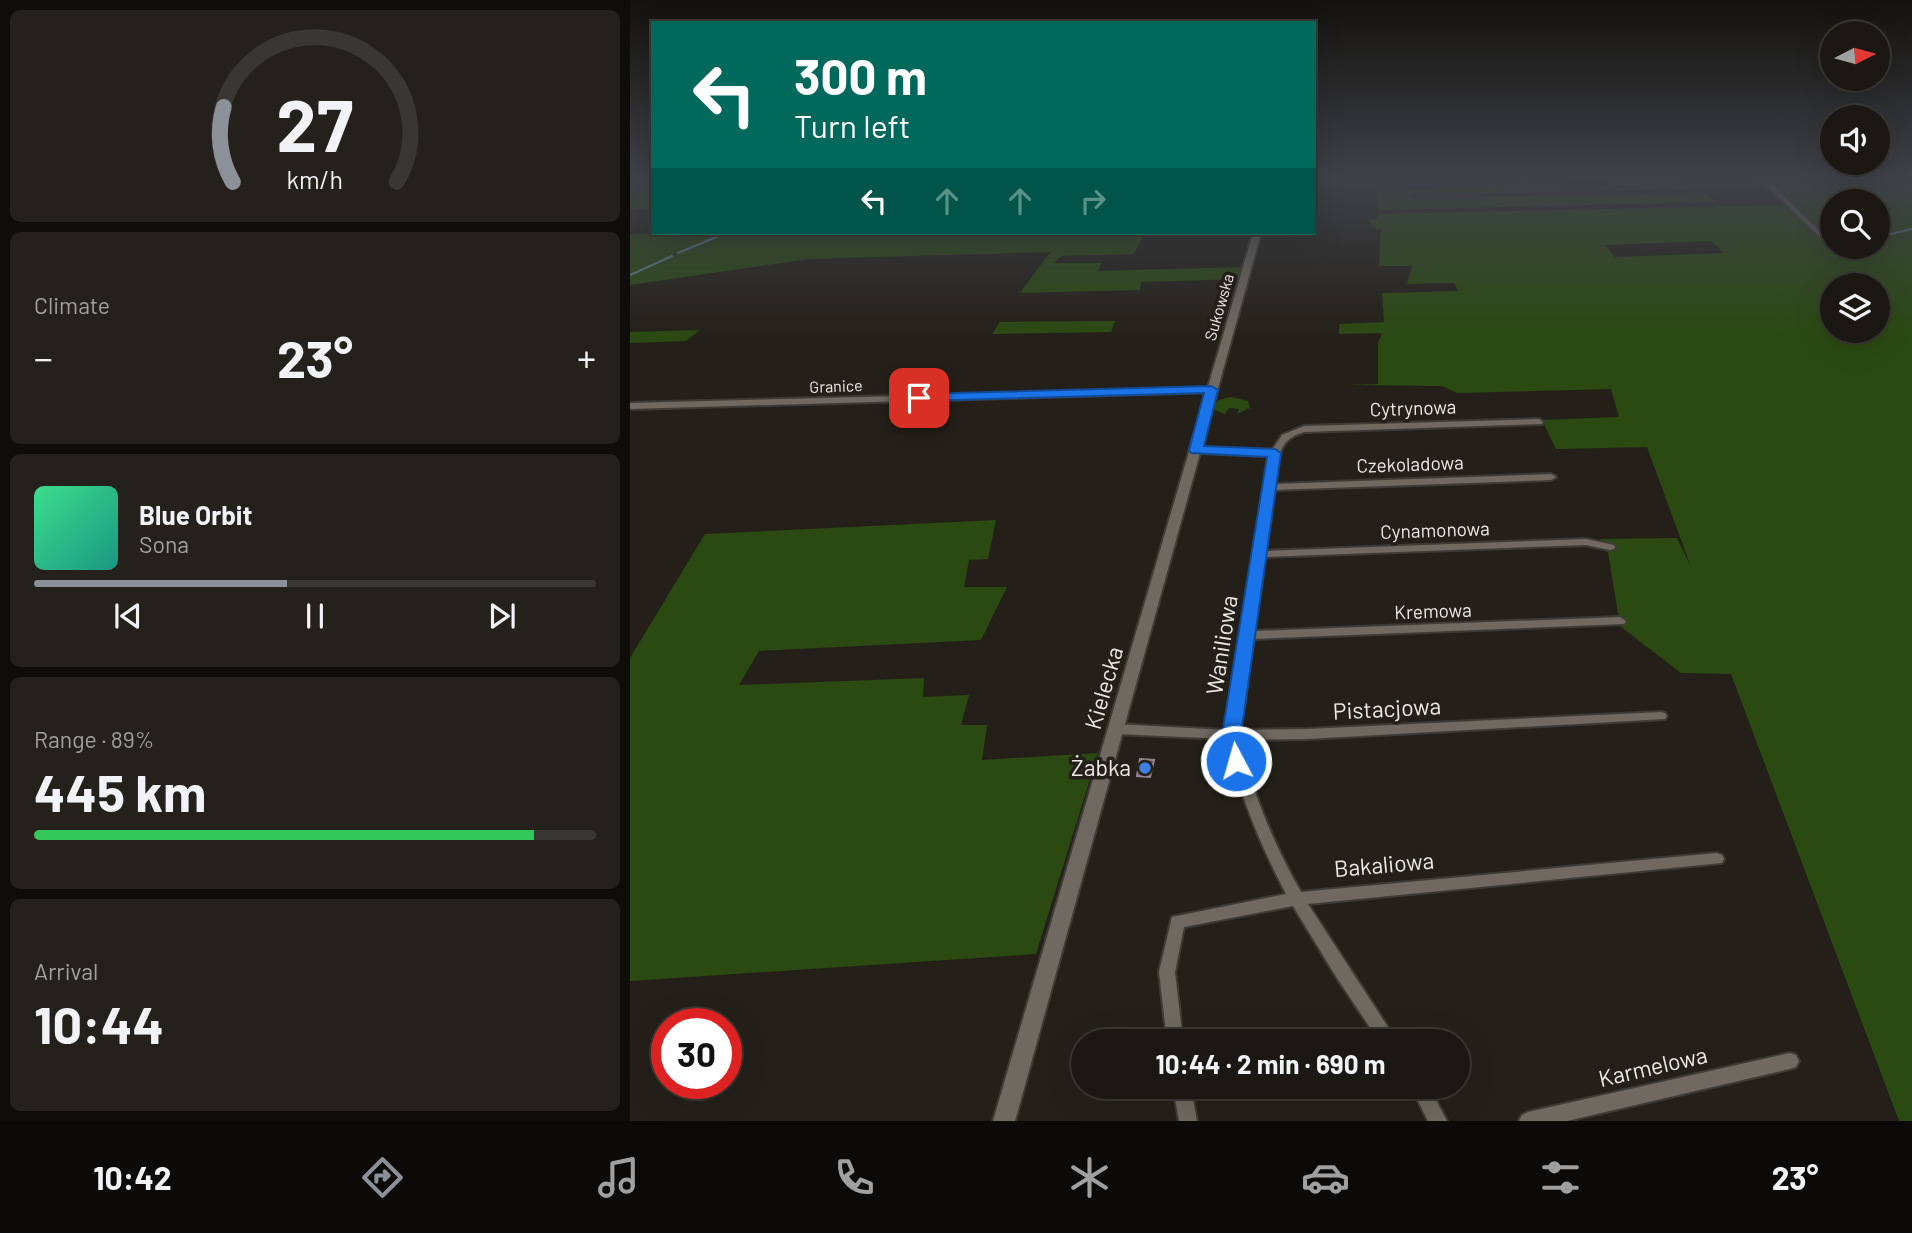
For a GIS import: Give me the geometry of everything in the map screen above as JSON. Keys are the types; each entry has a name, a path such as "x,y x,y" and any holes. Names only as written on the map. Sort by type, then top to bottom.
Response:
{"street":[{"name":"Sukowska","path":"1211,390 1256,235"},
{"name":"Granice","path":"630,406 1211,390"},
{"name":"Kielecka","path":"1004,1121 1211,390"},
{"name":"Cytrynowa","path":"1289,433 1304,429 1539,422"},
{"name":"Waniliowa","path":"1289,433 1279,441 1275,453 1232,735 1236,761 1252,806 1295,899 1381,1029"},
{"path":"1196,450 1275,453"},
{"name":"Czekoladowa","path":"1270,487 1550,477"},
{"name":"Cynamonowa","path":"1261,554 1586,542 1610,547"},
{"name":"Kremowa","path":"1248,635 1620,621"},
{"name":"Pistacjowa","path":"1115,729 1232,735 1307,734 1661,716"},
{"name":"Bakaliowa","path":"1174,1029 1167,972 1177,922 1295,899 1717,859"},
{"name":"Karmelowa","path":"1528,1121 1790,1061"},
{"path":"1184,1099 1188,1121"},
{"path":"1426,1099 1438,1121"}],"green space":[{"path":"1381,232 1820,232 1820,259 1890,259 1890,232 1912,232 1912,1121 1899,1121 1731,674 1681,673 1620,626 1608,552 1600,539 1677,538 1691,567 1647,447 1556,449 1542,420 1619,417 1611,389 1457,393 1442,386 1348,385 1378,384 1378,343 1382,333 1339,334 1339,324 1384,322 1382,293 1458,291 1454,283 1407,284 1412,266 1379,266","holes":["1711,241 1724,253 1615,257 1605,245"]},
{"path":"630,234 1140,235 1143,238 1133,254 1061,256 1054,263 1102,263 1098,271 1245,267 1240,279 1141,282 1140,290 1020,293 1050,252 809,259 630,285"},
{"path":"1115,321 1111,332 992,334 1000,322"},
{"path":"700,330 686,341 630,343 630,332"},
{"path":"1231,397 1248,401 1250,408 1237,414 1239,409 1229,408 1225,414 1215,410 1213,405 1219,400"},
{"path":"996,520 988,559 969,560 964,587 1007,587 981,640 759,651 739,685 924,678 923,697 969,695 961,725 987,725 982,760 1098,753 1036,954 630,981 630,658 705,534"}],"building":[{"name":"Żabka","path":"1140,759 1154,760 1150,777 1137,776"}],"waterway":[{"path":"1890,234 1898,232"},
{"path":"678,253 721,235"},
{"path":"630,275 672,256"}],"place":[{"name":"Żabka","path":"1145,768"}],"route":[{"path":"919,398 1211,390 1196,450 1275,453 1232,735 1236,761"}]}
